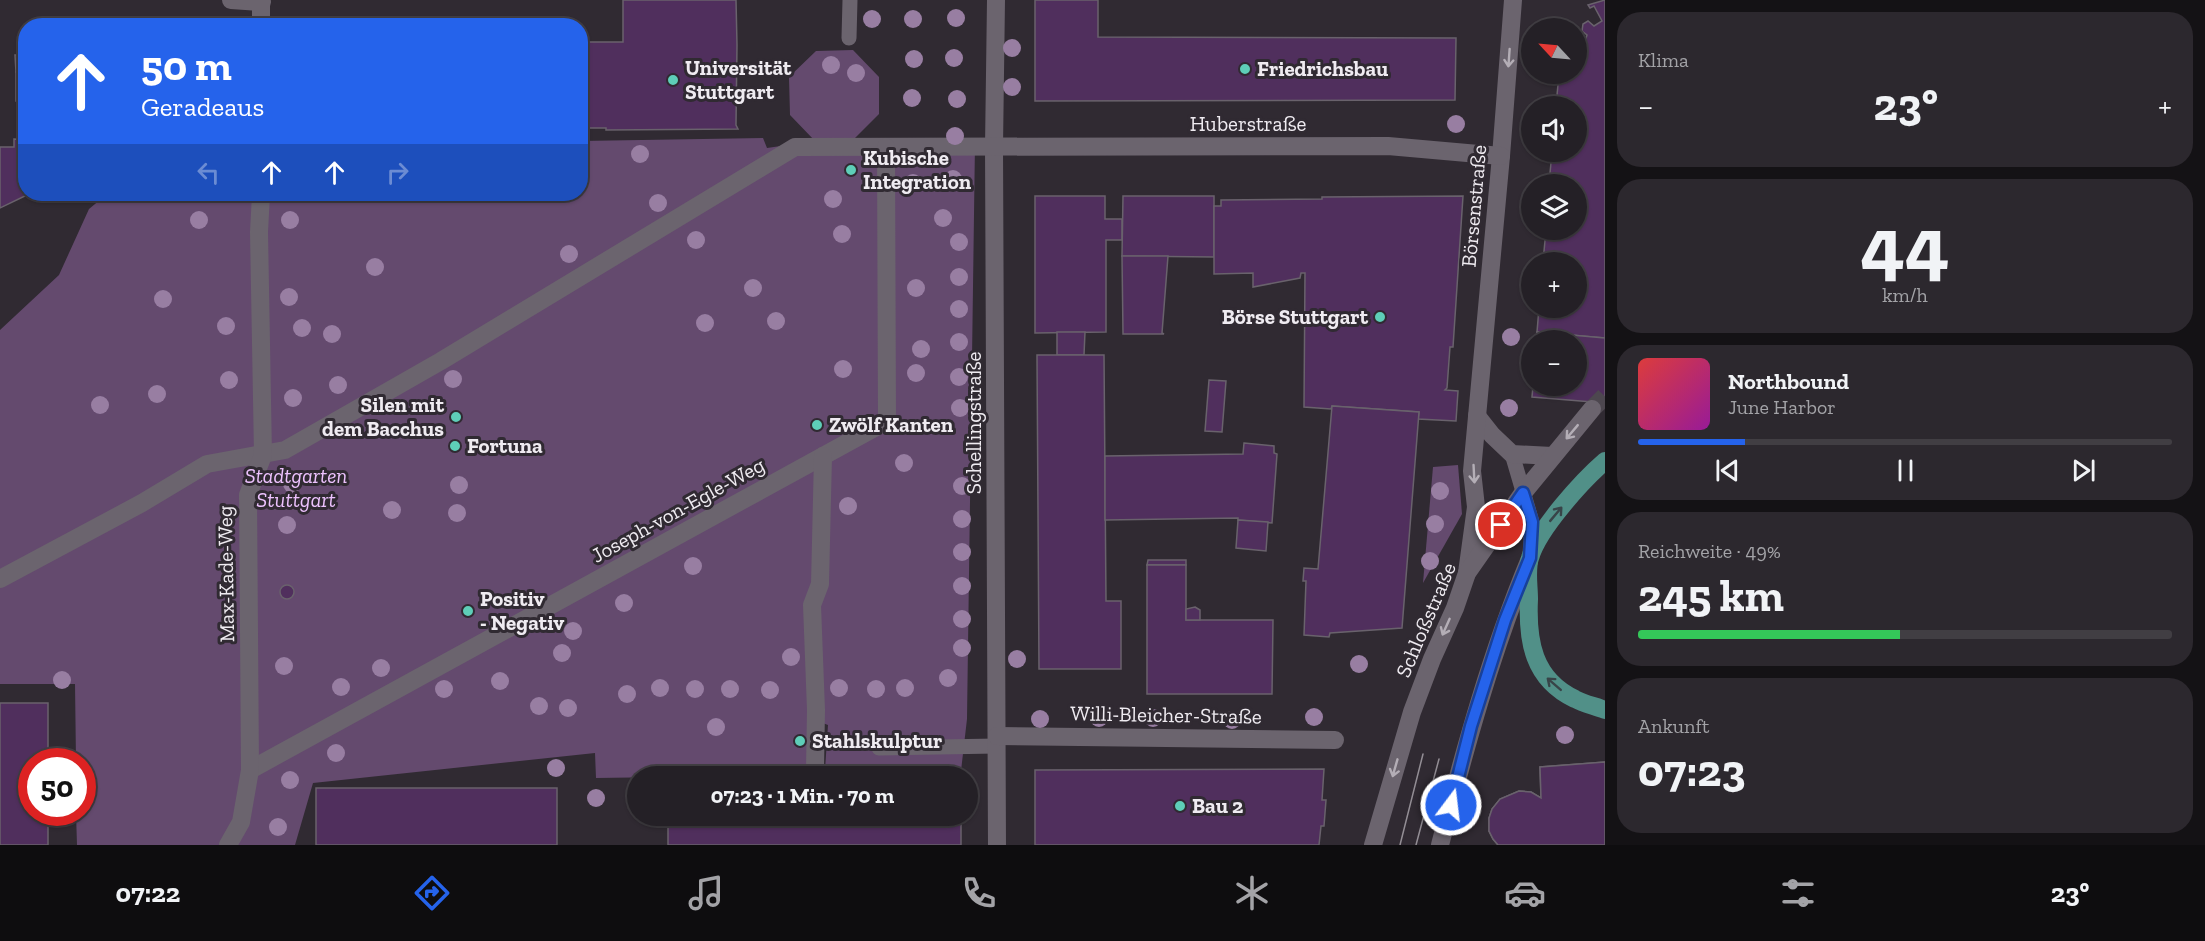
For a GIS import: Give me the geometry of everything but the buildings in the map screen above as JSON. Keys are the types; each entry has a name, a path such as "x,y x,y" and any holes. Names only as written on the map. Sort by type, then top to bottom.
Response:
{"main road":[{"path":"1605,461 1589,474 1548,524 1530,558 1528,622 1535,658 1550,682 1574,699 1605,710"}],"street":[{"path":"231,0 262,1 261,18"},
{"name":"Schellingstraße","path":"996,0 994,147 998,845"},
{"name":"Börsenstraße","path":"1467,573 1476,507 1472,471 1502,156 1513,0"},
{"name":"Huberstraße","path":"0,579 142,503 207,464 285,450 441,361 795,147 1388,146 1502,156"},
{"name":"Joseph-von-Egle-Weg","path":"250,770 887,421 886,147"},
{"name":"Max-Kade-Weg","path":"228,845 241,822 250,770 248,495 263,455 259,232 261,201"},
{"name":"Schloßstraße","path":"1373,845 1412,711 1432,658 1455,608 1467,573 1523,493 1592,409"},
{"path":"1477,416 1492,435 1512,454 1552,456"},
{"path":"815,766 816,710 812,605 820,584 823,456"},
{"path":"1440,845 1478,705 1505,620 1530,558"},
{"name":"Willi-Bleicher-Straße","path":"997,741 1335,740"}],"lane":[{"path":"849,38 850,0"},
{"path":"1512,454 1532,522 1530,558"},
{"path":"879,748 997,741"}],"green space":[{"name":"Stadtgarten Stuttgart","path":"853,50 879,77 879,114 853,140 975,143 967,719 962,766 825,766 828,725 809,718 807,766 627,766 627,778 596,778 595,753 313,783 295,845 77,845 76,826 96,826 96,748 76,748 75,684 0,684 0,330 59,275 89,209 99,201 588,201 588,141 763,138 767,148 815,141 790,115 789,77 816,51"},
{"path":"1458,465 1462,514 1423,583 1433,467"}],"tunnel":[{"path":"1592,409 1605,396"}],"tram line":[{"path":"1400,845 1423,754"},
{"path":"1416,845 1439,759"}],"place":[{"name":"Friedrichsbau","path":"1245,69"},
{"name":"Universität Stuttgart","path":"673,80"},
{"name":"Kubische Integration","path":"851,170"},
{"name":"Börse Stuttgart","path":"1380,317"},
{"name":"Silen mit dem Bacchus","path":"456,417"},
{"name":"Zwölf Kanten","path":"817,425"},
{"name":"Fortuna","path":"455,446"},
{"name":"Positiv - Negativ","path":"468,611"},
{"name":"Stahlskulptur","path":"800,741"},
{"name":"Bau 2","path":"1180,806"}],"route":[{"path":"1451,805 1471,726 1505,620 1530,558 1532,522 1523,493 1501,525"}]}
